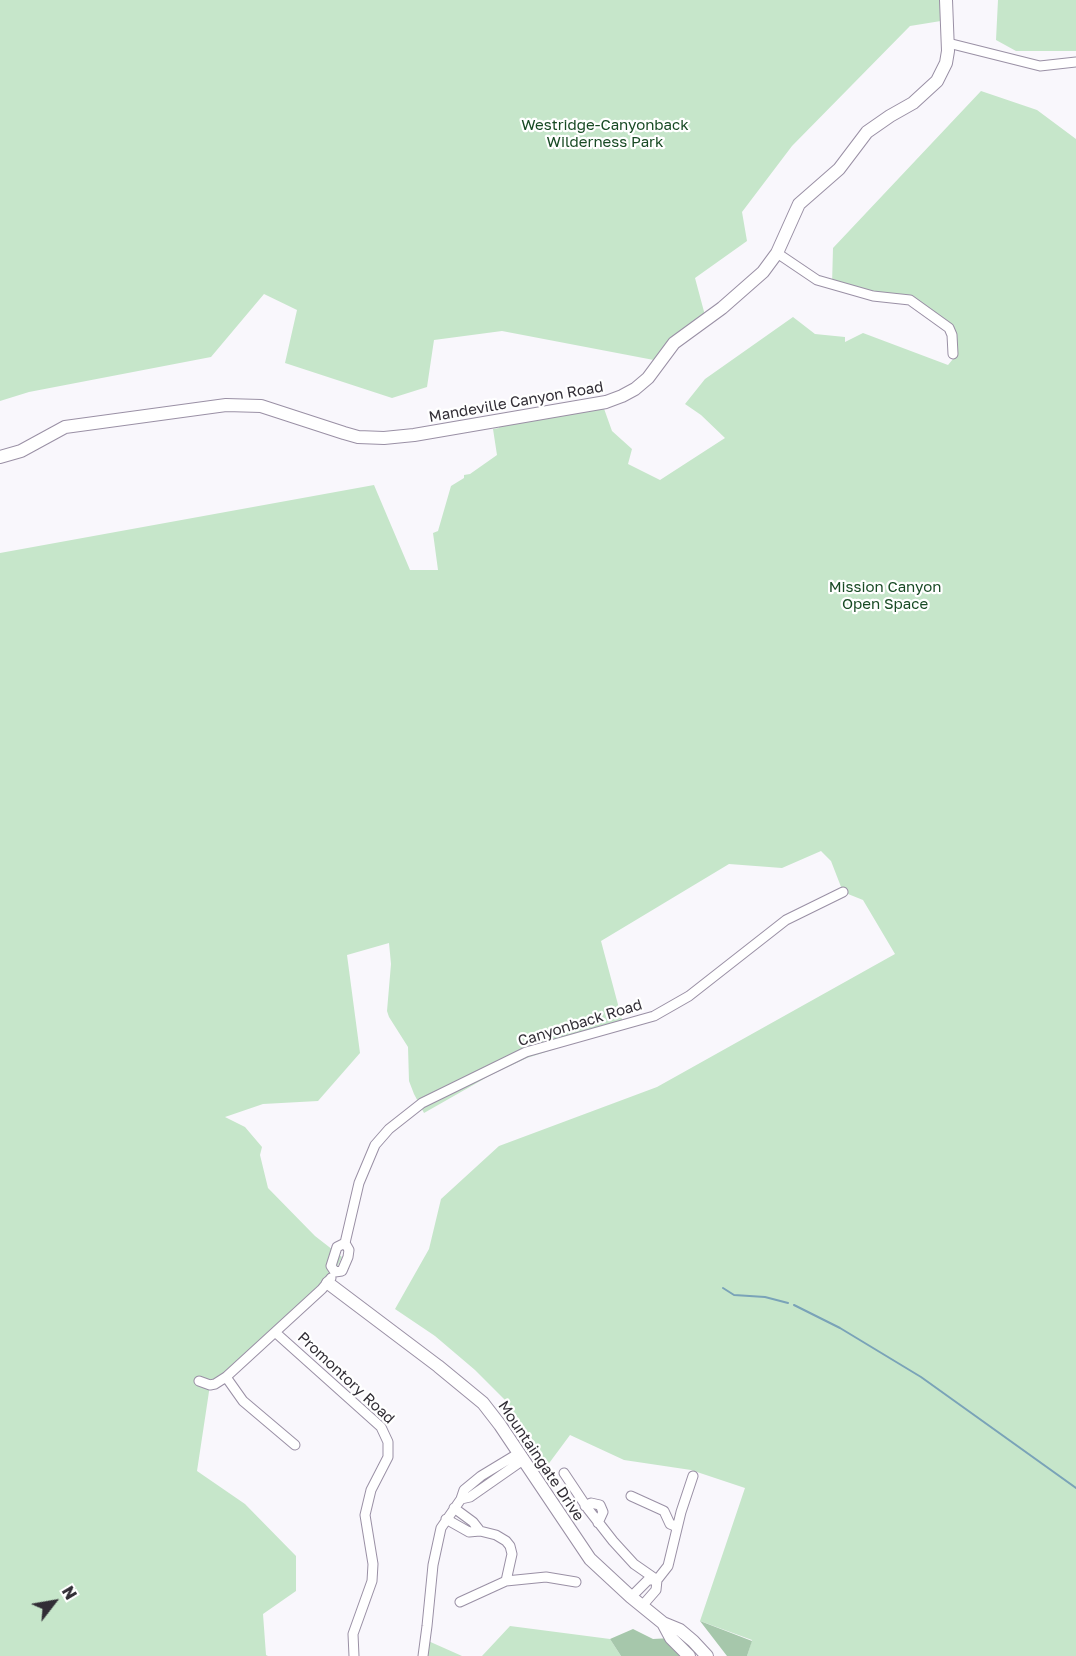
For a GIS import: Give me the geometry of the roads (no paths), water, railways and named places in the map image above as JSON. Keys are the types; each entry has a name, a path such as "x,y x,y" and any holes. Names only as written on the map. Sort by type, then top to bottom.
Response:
{"street":[{"name":"Mandeville Canyon Road","path":"0,457 21,451 65,427 226,405 261,406 358,437 384,438 414,435 606,402 635,390 648,378 674,343 749,284 771,263 794,214 807,195 839,169 867,132 913,103 937,81 946,63 948,43 946,0"},
{"path":"948,43 1040,66 1076,62"},
{"path":"777,253 817,280 873,296 910,300 949,328 954,347 953,354"},
{"name":"Canyonback Road","path":"226,1377 340,1270 349,1250 345,1243 359,1183 375,1145 390,1129 422,1103 526,1052 646,1019 664,1011 694,992 786,920 843,892"},
{"path":"340,1270 331,1266 337,1246 345,1243"},
{"name":"Mountaingate Drive","path":"328,1283 463,1385 483,1403 590,1559 631,1597 663,1623 680,1630 707,1656"},
{"name":"Promontory Road","path":"276,1332 381,1427 388,1442 388,1456 368,1498 364,1515 373,1564 372,1581 353,1634 354,1656"},
{"path":"199,1381 210,1385 226,1377 243,1401 295,1445"},
{"path":"423,1656 433,1565 438,1539 446,1519 461,1499 464,1490 521,1457"},
{"path":"564,1473 585,1506 634,1564 657,1580"},
{"path":"642,1606 656,1590 657,1580 668,1566 681,1512 693,1476"},
{"path":"631,1496 664,1511 672,1509 681,1512"},
{"path":"454,1508 473,1522 480,1531"},
{"path":"664,1511 670,1524 677,1527"},
{"path":"446,1519 469,1532 480,1531 496,1535 510,1546 512,1554 506,1581"},
{"path":"460,1602 506,1581 546,1577 576,1582"},
{"path":"631,1597 648,1580 657,1580"},
{"name":"Mountaingate Drive","path":"663,1623 671,1638 689,1656"}],"waterway":[{"path":"723,1288 734,1295 765,1297 788,1303"},
{"path":"794,1305 840,1328 921,1377 1076,1488"}],"park label":[{"name":"Westridge-Canyonback Wilderness Park","path":"605,134"},
{"name":"Mission Canyon Open Space","path":"885,596"}]}
